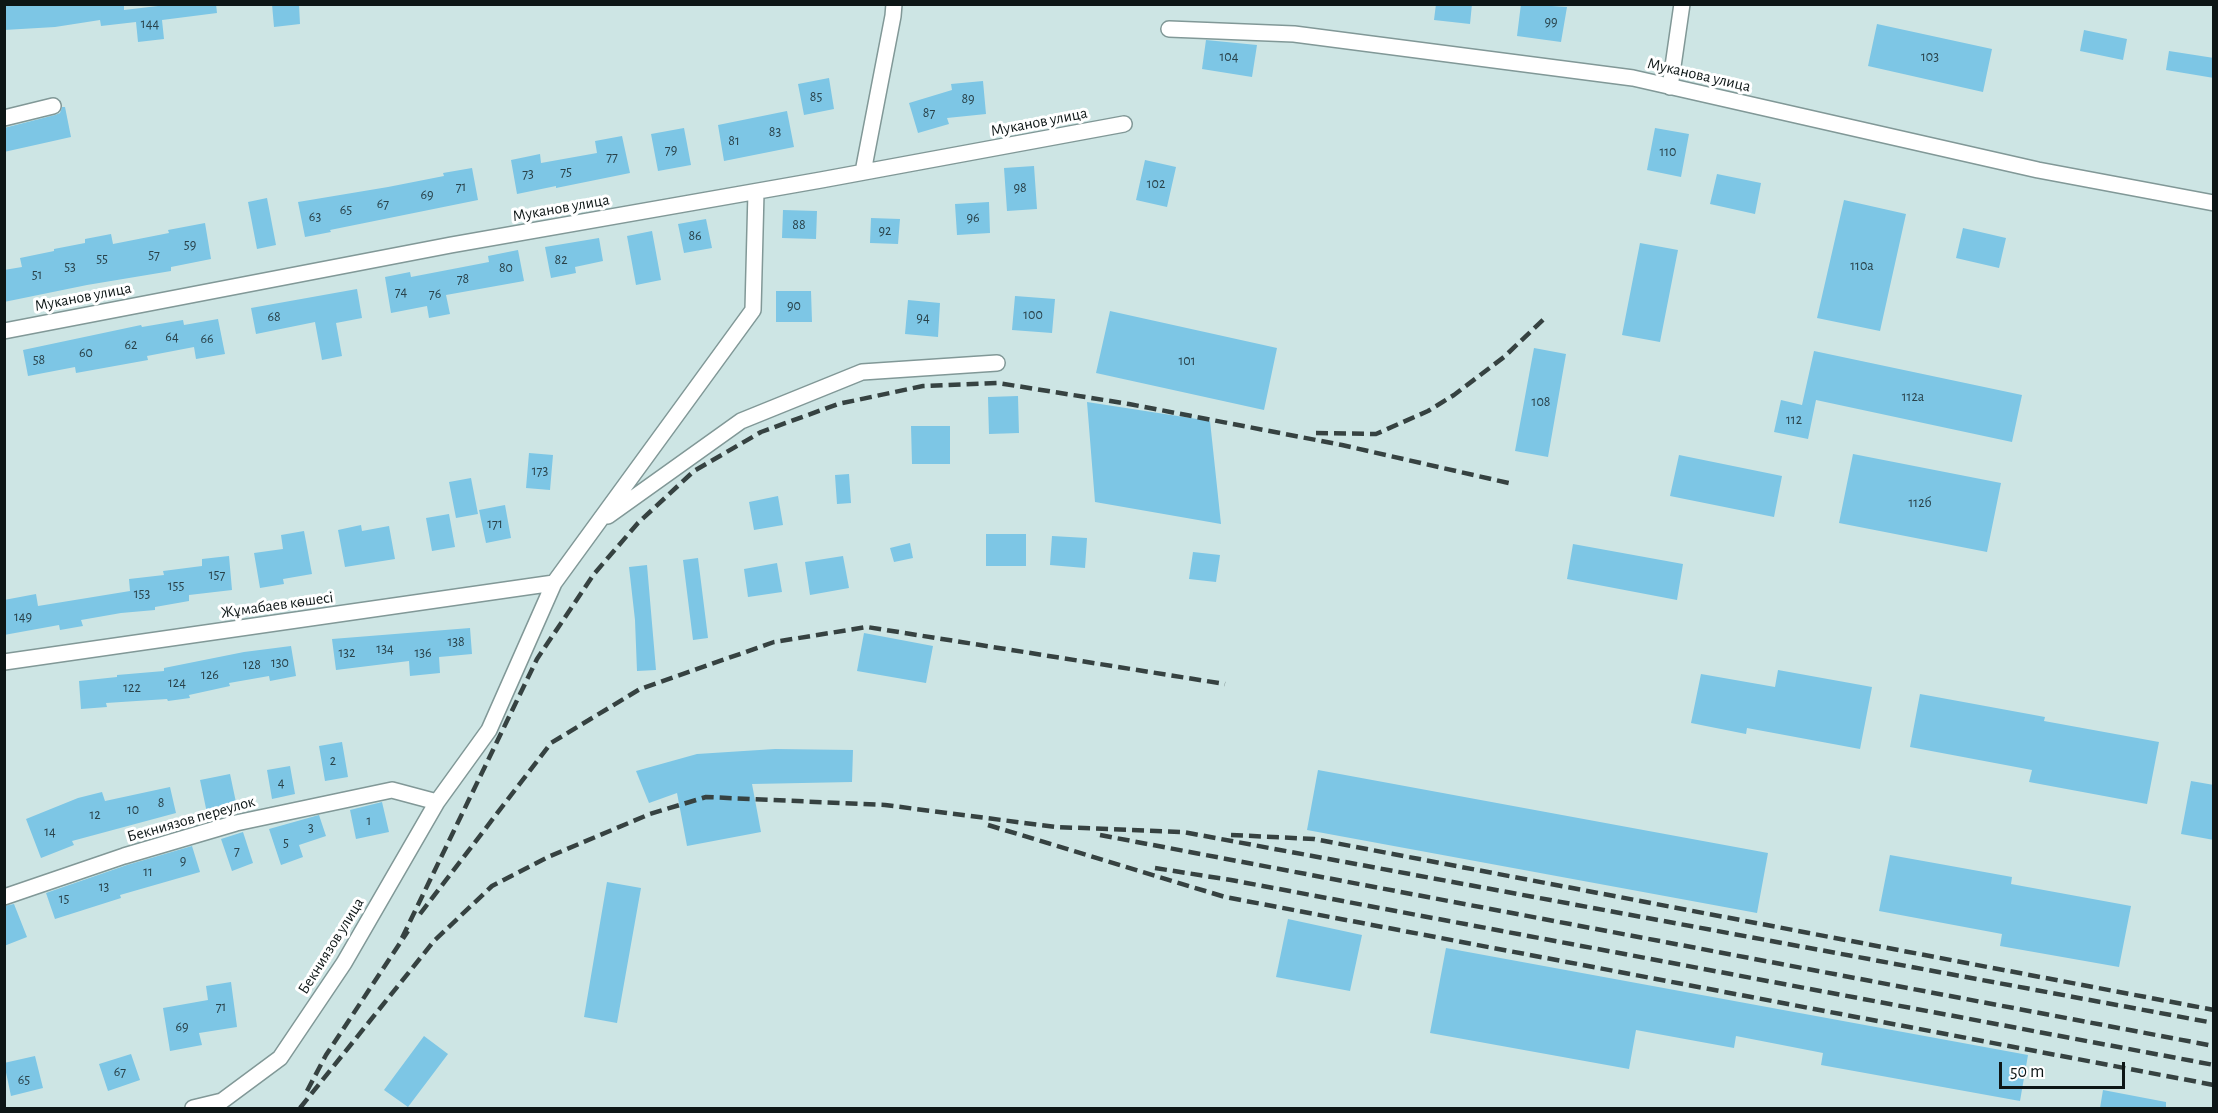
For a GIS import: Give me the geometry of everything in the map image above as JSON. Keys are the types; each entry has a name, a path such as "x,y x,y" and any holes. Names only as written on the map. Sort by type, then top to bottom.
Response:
{"street":[{"path":"864,172 894,4"},
{"path":"1670,87 1682,4"},
{"name":"Муканова улица","path":"1169,29 1294,34 1633,78 2038,170 2214,203"},
{"path":"4,118 53,106"},
{"name":"Муканов улица","path":"4,331 451,246 1124,124"},
{"name":"Бекниязов улица","path":"193,1108 222,1101 280,1058 344,963 437,802 489,730 554,583 753,310 756,192"},
{"path":"596,525 741,421 862,372 997,363"},
{"name":"Жұмабаев көшесі","path":"4,662 554,583"},
{"name":"Бекниязов переулок","path":"4,897 124,856 236,823 392,790 437,802"}],"building":[{"path":"4,4 124,4 124,10 175,4 216,4 217,13 162,20 164,39 138,42 136,22 101,26 100,20 55,27 4,30"},
{"path":"272,4 299,4 300,24 274,27"},
{"path":"1436,4 1472,4 1470,24 1434,20"},
{"path":"1521,4 1567,7 1561,42 1517,36"},
{"path":"1877,24 1992,49 1983,92 1868,66"},
{"path":"2084,30 2127,39 2123,60 2080,51"},
{"path":"1206,40 1257,45 1252,77 1202,69"},
{"path":"2169,51 2214,58 2214,78 2166,70"},
{"path":"829,78 834,109 804,115 798,84"},
{"path":"983,81 986,114 947,118 949,124 918,133 909,103 952,90 951,84"},
{"path":"62,107 65,107 71,137 4,152 4,128 55,115 60,113"},
{"path":"787,111 794,147 724,161 718,125"},
{"path":"684,128 691,165 658,171 651,134"},
{"path":"1655,128 1689,134 1681,177 1647,170"},
{"path":"622,136 630,173 517,194 511,160 540,154 541,163 597,153 595,141"},
{"path":"1145,160 1176,167 1167,207 1136,200"},
{"path":"1034,166 1037,209 1007,211 1004,168"},
{"path":"472,168 478,200 305,237 298,202 388,187"},
{"path":"1717,174 1761,183 1755,214 1710,204"},
{"path":"267,198 276,245 257,249 248,202"},
{"path":"1844,200 1906,214 1880,331 1817,318"},
{"path":"989,202 990,233 957,235 955,204"},
{"path":"783,210 817,211 816,239 782,238"},
{"path":"871,218 900,219 898,244 870,243"},
{"path":"706,219 712,248 684,253 678,224"},
{"path":"205,223 211,259 171,267 171,271 4,302 4,270 22,267 20,258 85,243 85,239 111,234 113,244"},
{"path":"1963,228 2006,238 1999,268 1956,258"},
{"path":"652,231 661,280 636,285 627,236"},
{"path":"599,238 603,261 575,267 576,273 551,278 545,247"},
{"path":"1640,243 1678,250 1660,342 1622,335"},
{"path":"518,250 524,281 446,295 450,314 429,318 427,306 391,313 385,277 410,272 411,277 489,262 488,256"},
{"path":"357,289 362,318 336,323 342,356 322,360 315,322 256,334 251,308"},
{"path":"776,291 811,291 812,322 776,322"},
{"path":"1015,296 1055,299 1052,333 1012,330"},
{"path":"908,300 940,303 938,337 905,334"},
{"path":"1110,311 1277,348 1264,410 1096,373"},
{"path":"218,319 225,354 196,359 194,347 147,356 148,360 76,373 75,367 28,376 23,350 141,325 142,327 183,320 184,325"},
{"path":"1534,348 1566,354 1548,457 1515,451"},
{"path":"1814,351 2022,395 2012,442 1816,400 1808,439 1774,432 1781,400 1802,405"},
{"path":"1018,396 1019,433 989,434 988,397"},
{"path":"1087,402 1210,421 1221,524 1095,502"},
{"path":"911,426 950,426 950,464 912,464"},
{"path":"529,453 553,455 550,490 526,488"},
{"path":"1853,454 2001,483 1987,552 1839,523"},
{"path":"1679,455 1782,476 1774,517 1670,496"},
{"path":"849,474 851,503 837,504 835,475"},
{"path":"471,478 478,514 456,518 449,482"},
{"path":"778,496 783,525 754,530 749,502"},
{"path":"505,505 511,538 486,543 479,510"},
{"path":"449,514 455,547 432,551 426,518"},
{"path":"361,525 362,531 389,526 395,559 345,567 338,530"},
{"path":"304,531 312,574 283,579 284,584 260,588 254,553 283,549 281,535"},
{"path":"986,534 1026,534 1026,566 986,566"},
{"path":"1052,536 1087,538 1085,568 1050,565"},
{"path":"910,543 913,558 894,562 890,548"},
{"path":"1573,544 1683,564 1677,600 1567,579"},
{"path":"1193,552 1220,555 1216,582 1189,579"},
{"path":"229,556 232,590 189,595 189,601 155,607 155,610 81,620 83,626 60,630 59,625 4,635 4,600 36,594 38,606 130,591 129,579 164,575 163,571 202,566 202,559"},
{"path":"843,556 849,588 810,595 805,562"},
{"path":"698,558 708,638 693,640 683,560"},
{"path":"777,563 782,592 748,597 744,569"},
{"path":"647,565 656,670 637,671 635,620 629,567"},
{"path":"470,628 472,654 439,657 440,673 410,676 409,661 336,670 332,639"},
{"path":"864,633 933,646 926,683 857,671"},
{"path":"291,646 296,676 270,681 269,676 229,683 230,686 189,695 190,698 106,703 107,707 81,709 79,681 164,671 164,668 244,652"},
{"path":"1778,670 1872,687 1860,749 1747,728 1746,734 1691,723 1701,674 1775,687"},
{"path":"1920,694 2045,717 2044,721 2159,742 2147,804 2029,782 2032,770 1910,747"},
{"path":"342,742 348,777 325,781 319,746"},
{"path":"775,749 853,750 852,782 752,784 761,832 687,846 677,793 649,803 636,771 697,754"},
{"path":"290,766 295,794 272,799 267,770"},
{"path":"1318,770 1768,853 1757,913 1307,830"},
{"path":"230,774 237,807 207,813 200,780"},
{"path":"2191,781 2214,785 2214,840 2181,834"},
{"path":"170,787 176,813 72,841 74,845 41,858 26,819 78,798 102,792 105,801"},
{"path":"382,802 389,832 356,839 350,810"},
{"path":"319,815 326,836 299,845 303,857 281,865 269,829"},
{"path":"243,832 253,863 232,871 221,839"},
{"path":"192,846 200,872 120,895 121,898 55,919 46,893 127,865"},
{"path":"1890,855 2012,877 2011,884 2131,906 2119,967 2000,946 2002,934 1879,911"},
{"path":"607,882 641,888 617,1023 584,1017"},
{"path":"14,904 27,937 4,946 4,906"},
{"path":"1288,919 1362,935 1350,991 1276,977"},
{"path":"1446,948 2028,1055 2020,1101 1821,1065 1823,1053 1736,1036 1734,1048 1636,1030 1629,1069 1430,1033"},
{"path":"231,982 237,1027 199,1033 202,1045 170,1051 163,1008 208,1000 206,986"},
{"path":"424,1036 448,1054 408,1107 384,1090"},
{"path":"131,1054 140,1080 108,1091 99,1064"},
{"path":"35,1056 43,1088 11,1096 4,1063"},
{"path":"2103,1090 2166,1102 2166,1108 2100,1108"}],"railway":[{"path":"1316,433 1376,434 1428,411 1454,395 1504,357 1545,318"},
{"path":"402,938 537,659 594,574 638,523 694,471 761,432 838,404 923,386 998,383 1129,404 1342,445 1513,484"},
{"path":"420,914 551,743 640,689 774,642 867,627 1225,684"},
{"path":"300,1108 434,941 492,886 548,857 650,814 706,797 885,805 1056,827 1183,832 2214,1023"},
{"path":"988,825 1225,897 2214,1085"},
{"path":"1100,835 2214,1046"},
{"path":"1231,835 1314,839 2214,1010"},
{"path":"1155,868 1231,880 2214,1065"},
{"path":"307,1091 326,1055 408,931"}]}
